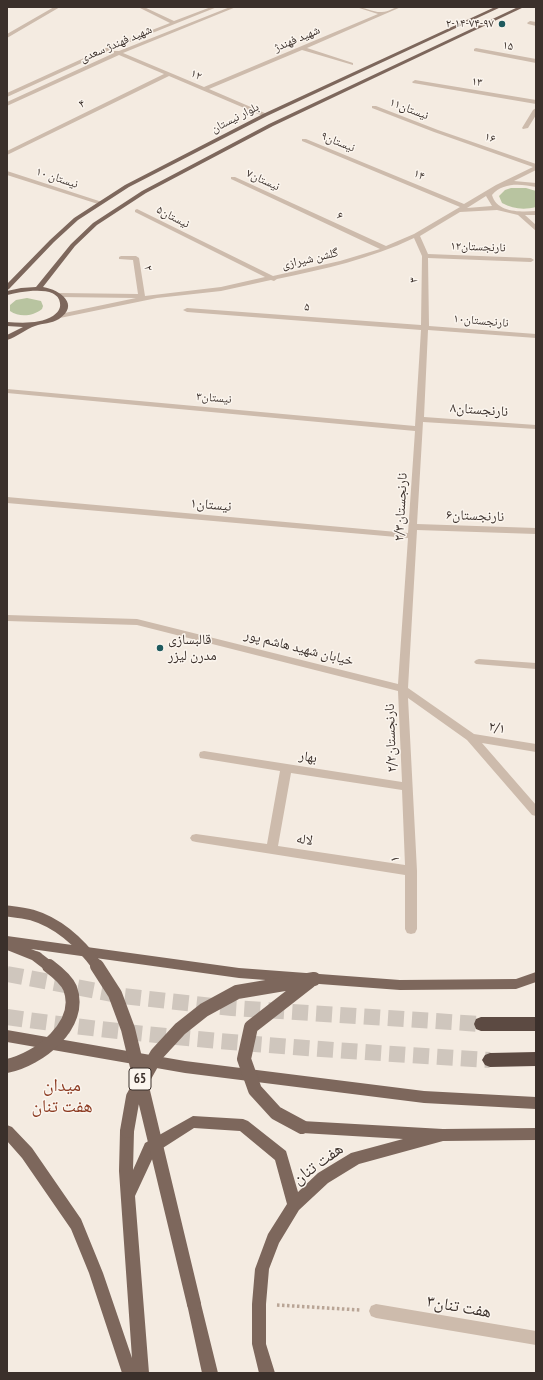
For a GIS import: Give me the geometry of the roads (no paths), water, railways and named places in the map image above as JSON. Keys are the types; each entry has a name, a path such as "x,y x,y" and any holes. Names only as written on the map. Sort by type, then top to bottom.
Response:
{"highway":[{"path":"481,1024 536,1024"},
{"path":"490,1060 536,1059"}],"main road":[{"name":"بلوار نیستان","path":"7,288 52,240 76,220 127,186 265,115 498,7"},
{"name":"بلوار نیستان","path":"39,288 79,239 96,224 144,192 270,125 522,7"},
{"path":"7,293 18,289 39,288 59,295 63,300 64,306 61,312 48,321 32,325 19,326 7,324"},
{"path":"7,338 32,325"},
{"name":"65","path":"7,911 36,916 56,926 72,938 95,961 110,983 119,1000 146,1102 210,1373"},
{"path":"7,941 239,973 314,979 400,985 536,983"},
{"path":"7,946 37,957 58,973 70,989 72,1002 70,1019 60,1034 42,1050 22,1062 7,1066"},
{"path":"516,984 536,977"},
{"path":"314,979 280,1003 251,1027 244,1059 255,1090 276,1113 302,1127 443,1135 536,1134"},
{"path":"141,1373 126,1171 127,1131 133,1097 157,1054 180,1029 204,1010 237,992 314,979"},
{"path":"7,1036 185,1067 424,1097 536,1103"},
{"path":"128,1195 150,1148 193,1122 215,1123 243,1125 281,1156 294,1205"},
{"path":"7,1131 27,1153 76,1224 96,1273 130,1373"},
{"name":"هفت تنان","path":"267,1373 259,1344 259,1304 262,1270 273,1239 294,1205 323,1178 356,1158 443,1135"}],"street":[{"path":"7,36 58,7"},
{"name":"شهید فهندژ سعدی","path":"7,95 108,49 214,7"},
{"name":"شهید فهندژ سعدی","path":"7,104 119,53 234,7"},
{"path":"358,7 382,14"},
{"name":"شهید فهندژ","path":"203,90 399,7"},
{"path":"144,8 174,23"},
{"path":"302,48 351,64"},
{"name":"۱۲","path":"108,49 265,115"},
{"name":"۱۵","path":"476,50 536,61"},
{"name":"۴","path":"7,153 167,75"},
{"name":"۱۳","path":"415,82 536,102"},
{"name":"۱۱نیستان","path":"374,107 436,131"},
{"path":"525,128 536,110"},
{"name":"۱۶","path":"436,131 536,167"},
{"name":"۹نیستان","path":"304,140 365,165"},
{"name":"۱۴","path":"365,165 464,206"},
{"name":"گلشن شیرازی","path":"55,317 157,296 221,289 342,263 386,249 416,235 456,210 536,167"},
{"name":"نیستان ۱۰","path":"7,173 100,203"},
{"name":"۷نیستان","path":"233,178 284,202"},
{"path":"499,186 518,183 536,186"},
{"path":"492,191 489,195 489,199 498,208"},
{"name":"۶","path":"284,202 386,249"},
{"name":"گلشن شیرازی","path":"456,210 498,208 520,214"},
{"name":"۵نیستان","path":"137,211 274,278"},
{"path":"520,214 536,213"},
{"path":"520,214 536,229"},
{"name":"۳","path":"416,235 425,256 425,327"},
{"name":"۱۲نارنجستان","path":"425,256 531,260"},
{"name":"۲","path":"121,258 136,258 142,296"},
{"name":"گلشن شیرازی","path":"59,295 157,296"},
{"name":"۵","path":"187,310 425,327"},
{"name":"۱۰نارنجستان","path":"425,327 536,336"},
{"name":"۲/۳نارنجستان","path":"403,689 425,327"},
{"name":"۳نیستان","path":"7,391 419,429"},
{"name":"۸نارنجستان","path":"420,419 536,427"},
{"name":"۱نیستان","path":"7,500 413,532"},
{"name":"۶نارنجستان","path":"413,532 536,531"},
{"name":"خیابان شهید هاشم پور","path":"7,618 137,622 403,689 471,737 536,812"},
{"path":"479,662 536,666"},
{"name":"۲/۲نارنجستان","path":"403,689 407,787"},
{"name":"۲/۱","path":"471,737 536,748"},
{"name":"بهار","path":"204,755 407,787"},
{"path":"272,850 286,768"},
{"name":"۱","path":"407,787 411,872 411,929"},
{"name":"لاله ‍","path":"196,838 411,872"},
{"name":"هفت تنان۳","path":"376,1311 536,1338"}],"tunnel":[{"path":"7,974 123,996 232,1008 481,1024"},
{"path":"7,1017 187,1038 308,1048 490,1060"}],"place":[{"name":"۲-۱۴-۷۴-۹۷","path":"502,24"},
{"name":"قالبسازی مدرن لیزر","path":"160,648"}],"district":[{"name":"میدان هفت تنان","path":"62,1096"}]}
